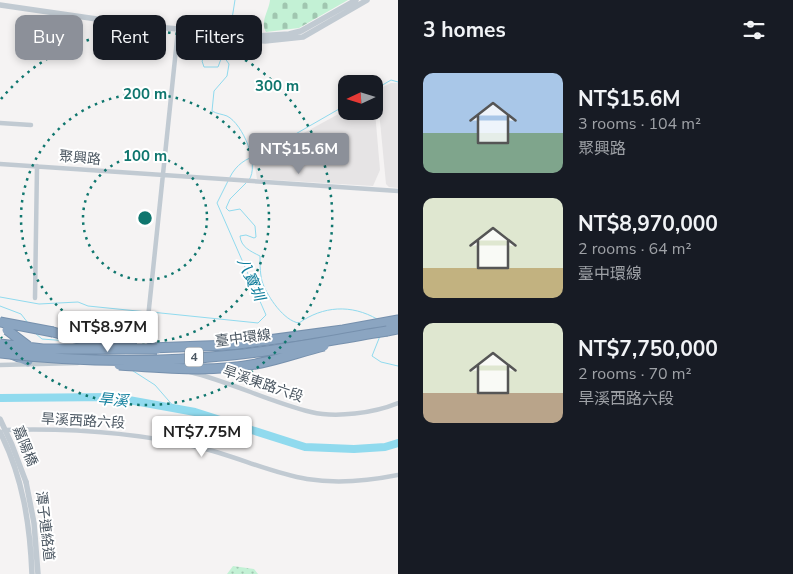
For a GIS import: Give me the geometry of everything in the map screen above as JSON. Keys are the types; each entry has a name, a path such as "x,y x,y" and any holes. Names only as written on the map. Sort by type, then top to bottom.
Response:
{"highway":[{"path":"0,318 7,330 27,346 88,364"},
{"name":"臺中環線","path":"0,344 43,349 157,349 231,345 342,330 398,320"},
{"path":"0,322 82,340 157,349"},
{"name":"臺中環線","path":"0,353 41,358 126,360 233,355 398,329"},
{"path":"0,349 28,361 177,369 233,367 262,363 387,331"}],"street":[{"path":"262,36 289,34 307,28 356,0"},
{"path":"262,41 302,37 367,0"},
{"path":"0,5 176,30"},
{"path":"148,318 176,51"},
{"path":"0,123 31,125"},
{"name":"聚興路","path":"0,164 164,177 398,191"},
{"path":"34,298 37,166"},
{"name":"旱溪東路六段","path":"0,366 112,363 158,367 185,371 227,383 312,412 354,413 376,410 398,403"},
{"name":"嘉陽橋","path":"0,419 12,445 23,483"},
{"name":"旱溪西路六段","path":"0,431 74,429 169,440 308,479 353,482 398,475"},
{"name":"嘉陽橋","path":"0,431 23,483"},
{"name":"潭子連絡道","path":"23,483 32,574"},
{"name":"潭子連絡道","path":"23,483 34,523 38,574"}],"shaded area":[{"path":"391,83 398,83 398,188 389,187 386,184 380,120 383,120 383,87"},
{"path":"338,114 338,120 376,120 380,170 373,186 257,179 254,160"}],"green space":[{"path":"270,0 348,0 299,28 266,32 264,20"},
{"path":"233,566 254,569 258,574 227,574"}],"waterway":[{"path":"233,15 235,0"},
{"path":"203,60 204,67 218,67 221,60"},
{"path":"226,60 229,64 227,76 214,91 212,111 233,120 244,136 251,155 252,173 249,180"},
{"name":"八寶圳","path":"383,85 391,80 398,82"},
{"name":"八寶圳","path":"230,177 235,169 246,160 259,155 338,110"},
{"name":"八寶圳","path":"151,312 258,323 266,315 217,203 228,181"},
{"path":"246,183 230,199 226,208 229,211 240,209 255,226 256,237 240,236 241,240 247,248 260,256 263,284 282,313 299,323 318,313 337,309 357,311 377,319"},
{"name":"八寶圳","path":"0,297 39,304 78,302 88,306 147,312"},
{"path":"0,306 21,314 28,323"},
{"path":"35,333 42,339 68,341"},
{"path":"380,336 372,356 381,362 398,366"},
{"path":"130,369 155,385 175,408"},
{"name":"旱溪","path":"0,398 112,397 195,412 305,447 354,449 385,447 398,443"}]}
